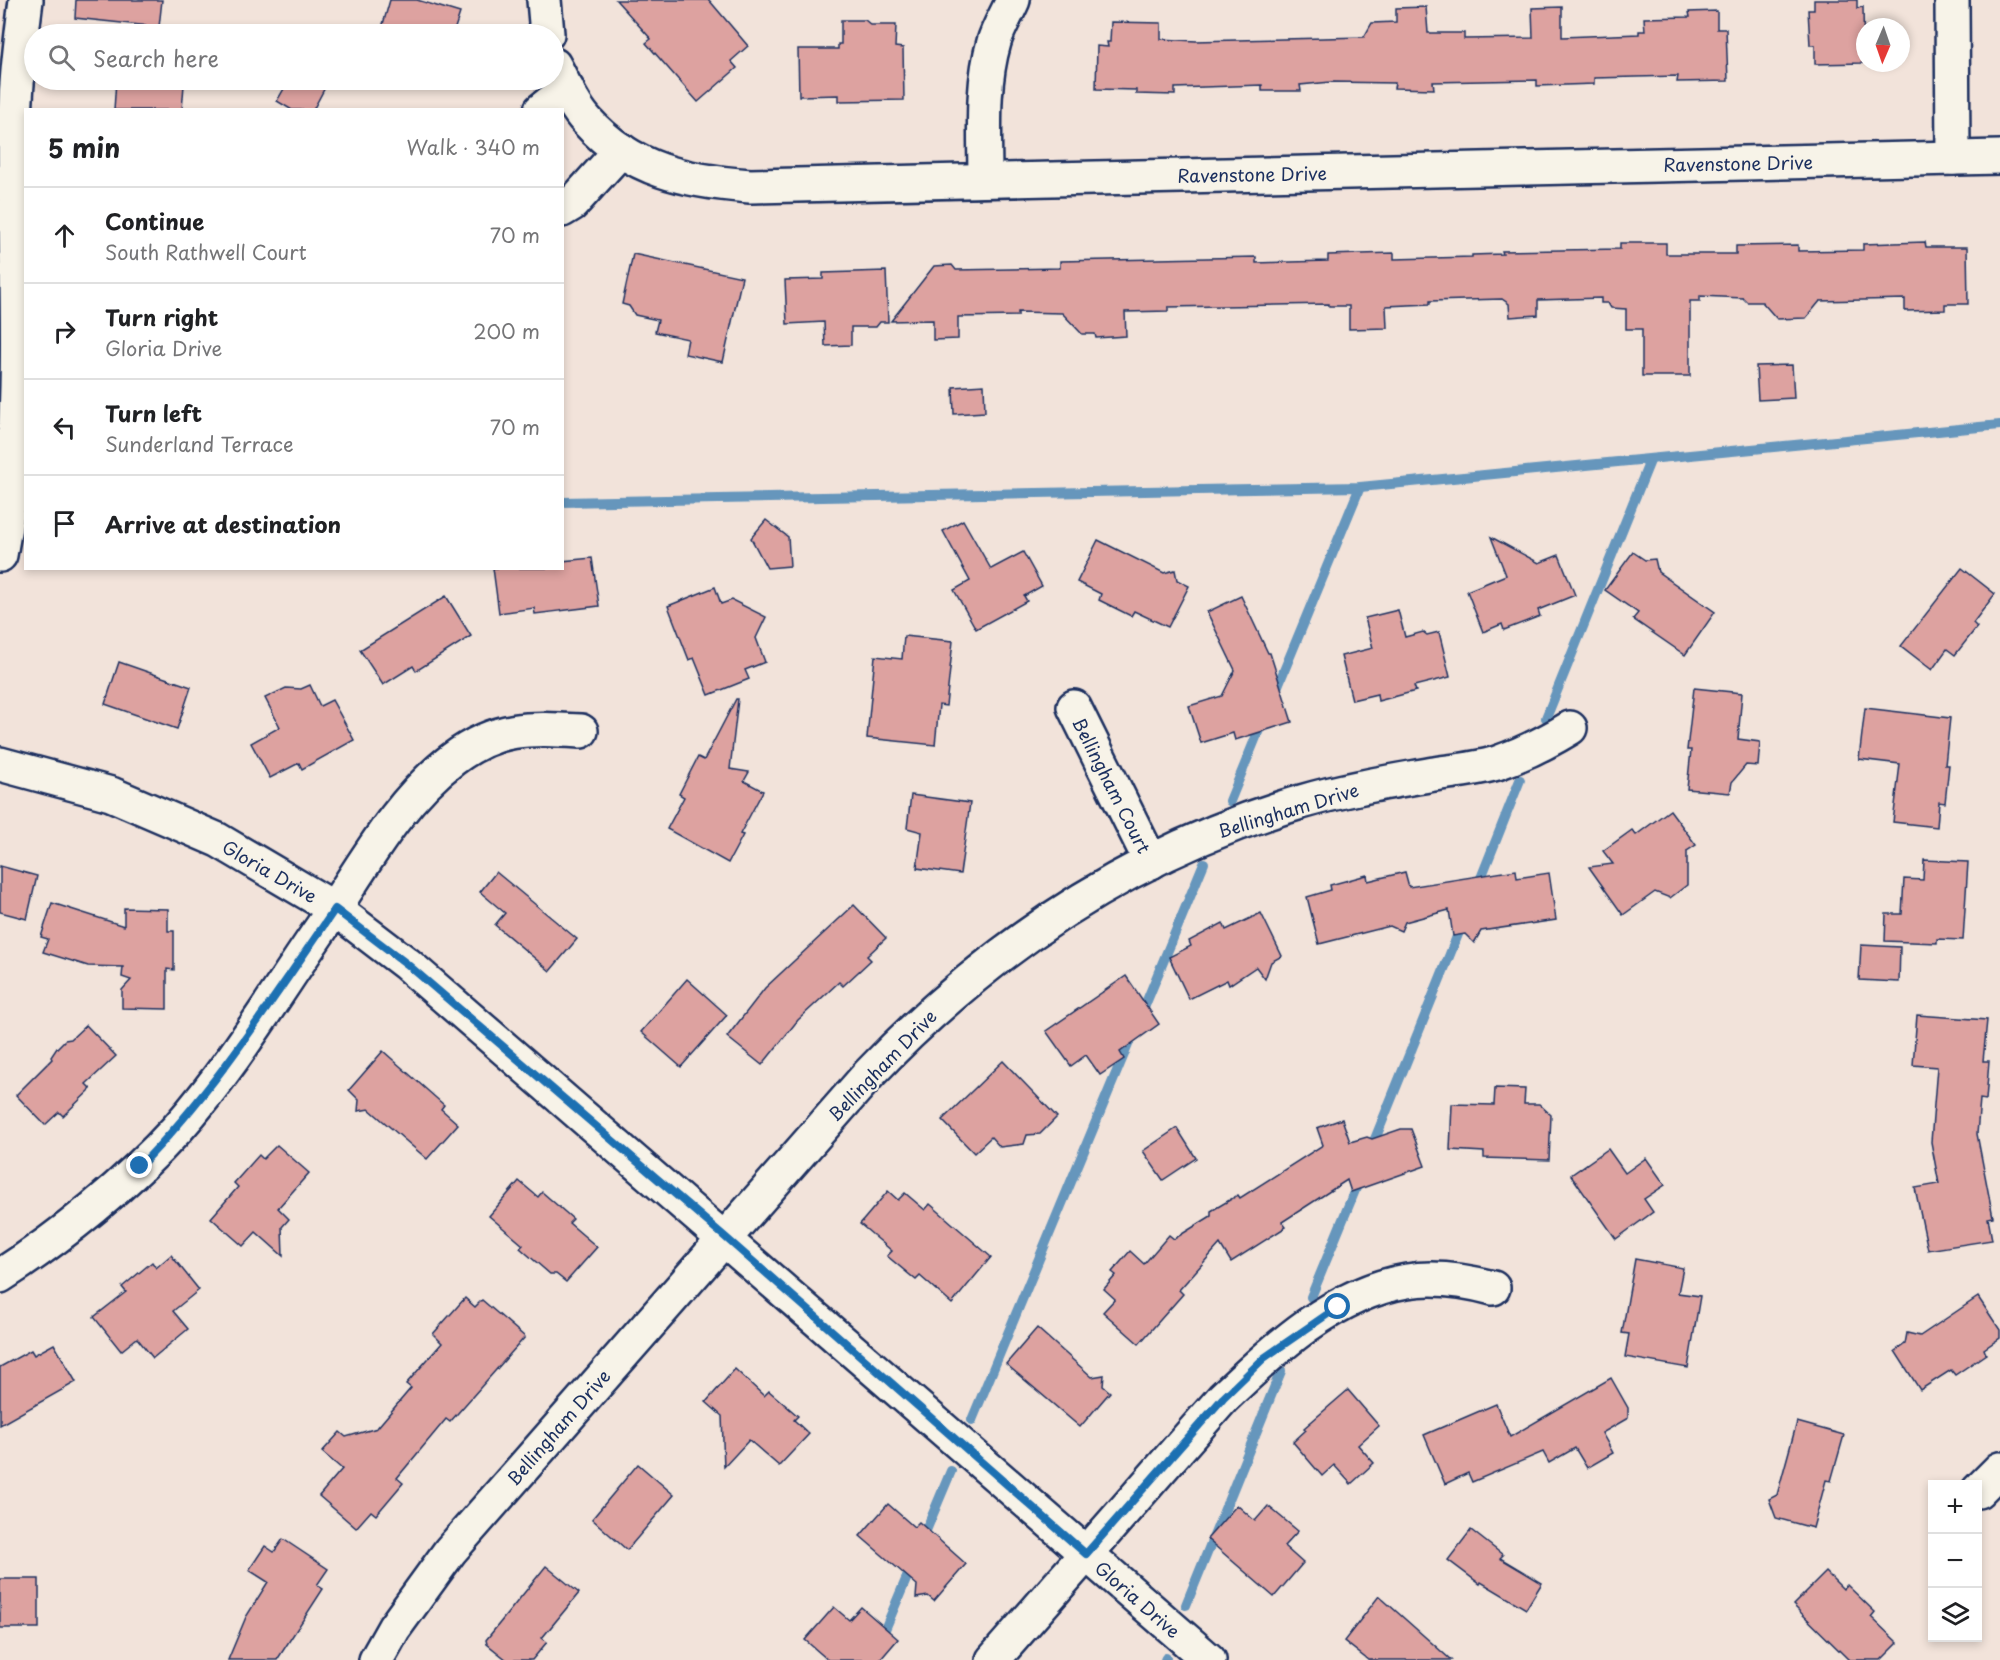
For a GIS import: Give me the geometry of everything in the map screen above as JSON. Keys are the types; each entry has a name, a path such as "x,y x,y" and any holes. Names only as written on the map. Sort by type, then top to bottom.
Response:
{"street":[{"path":"0,555 16,443 20,340 9,256 14,144 26,0"},
{"path":"544,0 546,24"},
{"path":"985,180 984,117 989,63 995,39 1013,0"},
{"path":"1952,0 1953,158"},
{"name":"Ravenstone Drive","path":"564,84 587,121 621,150 665,174 701,182 750,186 2000,157"},
{"path":"542,108 553,90"},
{"path":"564,209 572,204 621,150"},
{"name":"Bellingham Court","path":"1074,708 1151,862"},
{"path":"0,1276 69,1227 140,1166 177,1128 247,1039 402,811 452,760 495,735 527,728 581,731"},
{"name":"Bellingham Drive","path":"376,1660 394,1628 450,1551 724,1236 912,1029 954,991 1023,936 1151,862 1203,837 1300,802 1361,786 1495,764 1542,745 1570,728"},
{"name":"Gloria Drive","path":"0,764 111,794 218,840 335,909 407,964 724,1236 1209,1660"},
{"path":"993,1660 1223,1398 1264,1358 1292,1337 1359,1295 1406,1281 1426,1279 1467,1282 1493,1288"},
{"path":"1982,1486 2000,1469"}],"building":[{"path":"76,0 162,0 159,24 131,24 75,18"},
{"path":"390,0 417,0 460,13 456,24 383,24"},
{"path":"616,0 709,0 748,46 731,61 737,68 698,102 646,43 651,39"},
{"path":"1814,0 1857,0 1857,8 1863,7 1863,18 1856,18 1856,63 1815,64 1815,45 1810,45 1808,10 1814,10"},
{"path":"1426,7 1428,33 1464,33 1464,39 1533,38 1532,8 1562,7 1562,37 1639,34 1639,31 1645,31 1644,18 1690,17 1689,12 1717,11 1717,29 1726,29 1728,81 1677,82 1678,76 1594,78 1594,84 1537,86 1537,80 1433,82 1434,89 1394,88 1395,83 1331,82 1300,85 1301,91 1262,91 1262,85 1175,88 1175,95 1136,94 1136,90 1096,89 1097,46 1108,47 1111,22 1161,23 1161,39 1196,41 1364,37 1372,23 1396,22 1396,8"},
{"path":"841,20 865,20 871,25 896,25 895,47 903,48 904,100 839,101 839,95 799,96 798,49 838,49 838,44 841,44"},
{"path":"115,90 184,90 182,108 114,108"},
{"path":"283,90 324,90 314,108 289,108 277,101"},
{"path":"1925,242 1926,247 1967,247 1968,304 1945,304 1945,310 1905,311 1905,299 1820,301 1806,318 1777,319 1762,302 1747,302 1743,298 1700,296 1700,301 1690,301 1690,376 1642,376 1642,329 1626,329 1626,309 1611,308 1608,303 1601,303 1601,298 1538,300 1538,315 1510,317 1509,304 1502,299 1430,301 1430,304 1386,306 1387,328 1349,329 1349,306 1329,306 1329,304 1168,307 1168,311 1125,312 1126,336 1096,338 1095,334 1082,334 1062,313 1018,312 1018,316 958,317 958,339 933,340 933,320 891,321 934,266 952,265 956,270 1060,268 1060,261 1256,257 1256,263 1328,261 1328,255 1394,253 1394,259 1472,257 1472,255 1503,254 1502,251 1620,249 1620,243 1666,243 1666,254 1736,254 1736,246 1798,245 1798,251 1863,250 1863,244"},
{"path":"633,254 742,277 723,362 685,354 688,339 655,332 658,320 635,315 629,306 622,304"},
{"path":"886,271 888,322 880,322 876,327 851,327 851,345 825,346 824,322 787,324 785,280 823,279 823,273"},
{"path":"1792,365 1794,398 1758,400 1756,366"},
{"path":"984,385 985,412 954,414 953,387"},
{"path":"766,520 788,537 790,566 767,568 751,538"},
{"path":"963,520 991,569 1023,552 1042,586 1024,596 1027,601 976,629 954,590 970,581 943,531"},
{"path":"1491,537 1539,563 1559,555 1575,595 1538,610 1540,616 1504,630 1502,624 1483,632 1467,591 1506,575"},
{"path":"1098,540 1164,573 1175,570 1177,580 1189,586 1168,627 1134,611 1131,616 1099,600 1101,594 1077,582"},
{"path":"1633,552 1645,560 1655,559 1658,572 1715,612 1685,655 1633,619 1638,613 1605,590"},
{"path":"592,558 599,606 535,614 534,608 499,613 493,570 564,570 564,561"},
{"path":"1962,568 1995,594 1973,623 1977,627 1955,655 1947,649 1932,670 1901,646"},
{"path":"715,587 721,604 732,600 766,617 756,638 765,662 745,670 749,679 709,695 694,658 689,660 668,606"},
{"path":"446,596 471,636 416,671 413,666 383,685 360,650"},
{"path":"1241,596 1270,653 1292,722 1235,740 1233,733 1201,743 1189,706 1222,696 1235,670 1207,612"},
{"path":"1398,610 1405,637 1423,632 1427,635 1439,632 1450,677 1414,686 1416,691 1378,701 1377,694 1352,700 1341,656 1373,648 1365,618"},
{"path":"904,636 953,641 946,706 939,705 935,745 867,738 875,656 902,659"},
{"path":"119,662 191,687 177,729 105,704"},
{"path":"310,685 320,706 332,700 354,740 302,769 299,763 270,778 251,743 280,727 265,698 286,688 301,689"},
{"path":"1694,688 1742,693 1738,739 1760,742 1758,766 1746,765 1732,782 1730,793 1687,789 1691,750 1687,750"},
{"path":"738,699 730,769 749,772 744,781 763,791 740,834 743,835 728,863 667,829 684,797 679,794 698,757 704,760"},
{"path":"1865,708 1950,718 1945,765 1949,765 1945,803 1939,802 1937,827 1893,822 1900,764 1859,759"},
{"path":"911,795 970,803 960,874 917,868 922,832 907,828"},
{"path":"1670,810 1696,845 1687,851 1687,885 1670,898 1655,892 1623,915 1589,867 1613,864 1603,851 1632,830 1636,835"},
{"path":"1924,860 1968,862 1963,940 1937,939 1937,943 1885,941 1886,914 1902,914 1904,879 1923,880"},
{"path":"0,866 37,876 27,919 0,912"},
{"path":"1516,870 1517,878 1549,873 1556,920 1481,931 1474,943 1465,934 1453,936 1449,910 1405,922 1401,931 1390,926 1319,944 1307,897 1331,890 1330,885 1367,875 1368,881 1405,872 1409,887"},
{"path":"496,872 577,939 550,971 495,925 505,913 480,892"},
{"path":"52,903 124,926 124,908 168,909 168,931 174,931 174,970 167,969 167,1009 122,1008 122,990 131,980 122,977 123,967 88,966 43,952 48,939 41,937"},
{"path":"854,905 886,938 867,956 871,960 843,986 839,982 798,1020 762,1065 727,1037 765,988"},
{"path":"1261,913 1282,956 1271,962 1265,979 1256,967 1229,985 1227,980 1189,999 1169,957 1191,946 1189,941 1223,923 1226,930"},
{"path":"1861,945 1900,947 1899,982 1859,980"},
{"path":"1126,976 1159,1024 1120,1052 1124,1059 1100,1075 1086,1055 1071,1066 1046,1031"},
{"path":"687,979 727,1015 681,1067 641,1032"},
{"path":"1917,1015 1987,1020 1983,1061 1989,1061 1986,1100 1980,1099 1977,1134 1993,1217 1988,1218 1992,1240 1928,1250 1915,1188 1939,1184 1931,1142 1937,1067 1913,1065"},
{"path":"86,1025 116,1056 86,1084 91,1089 63,1116 59,1112 45,1125 16,1095 52,1059 57,1048 65,1040 71,1039"},
{"path":"383,1051 444,1105 441,1109 458,1124 427,1159 369,1109 358,1111 359,1100 349,1090"},
{"path":"1003,1061 1057,1117 1040,1134 1027,1135 1024,1144 1000,1147 991,1137 974,1153 942,1120"},
{"path":"1495,1088 1525,1089 1524,1104 1539,1104 1551,1115 1549,1160 1484,1158 1484,1152 1450,1150 1452,1104 1494,1105"},
{"path":"1342,1119 1350,1142 1367,1137 1372,1139 1401,1129 1411,1129 1425,1166 1351,1192 1347,1180 1282,1222 1286,1227 1231,1262 1220,1244 1179,1290 1183,1294 1139,1344 1103,1312 1115,1299 1104,1289 1116,1275 1112,1272 1130,1251 1144,1264 1169,1235 1174,1239 1211,1216 1211,1211 1238,1195 1240,1198 1323,1145 1317,1128"},
{"path":"1177,1128 1196,1158 1163,1180 1143,1151"},
{"path":"277,1145 309,1173 278,1208 289,1219 282,1227 283,1256 256,1232 243,1246 211,1218 238,1187 234,1183 259,1155 263,1159"},
{"path":"1608,1149 1625,1173 1646,1158 1665,1185 1644,1199 1653,1212 1616,1239 1571,1175"},
{"path":"519,1181 538,1197 542,1192 573,1219 569,1223 597,1247 566,1282 556,1274 550,1274 520,1248 523,1245 489,1216"},
{"path":"888,1191 898,1200 905,1193 925,1210 930,1204 991,1257 952,1304 920,1276 916,1280 887,1256 892,1251 860,1224"},
{"path":"171,1255 199,1290 173,1311 188,1329 153,1358 137,1338 121,1351 94,1317 126,1292 122,1287 152,1262 156,1268"},
{"path":"1635,1259 1683,1268 1678,1293 1700,1296 1688,1368 1625,1357 1629,1334 1622,1333"},
{"path":"1978,1297 2000,1330 2000,1338 1984,1349 1986,1354 1955,1375 1951,1370 1920,1390 1895,1351 1905,1344 1907,1333 1920,1336"},
{"path":"465,1298 475,1307 482,1300 525,1337 450,1422 446,1419 397,1478 403,1483 376,1515 371,1511 356,1528 319,1496 342,1469 322,1452 340,1432 346,1437 377,1428 411,1388 406,1384 442,1343 433,1334"},
{"path":"1037,1328 1092,1377 1104,1375 1103,1386 1110,1392 1080,1427 1006,1364"},
{"path":"54,1344 76,1382 0,1425 0,1367 31,1350 34,1355"},
{"path":"735,1369 764,1396 769,1391 798,1416 794,1420 809,1434 779,1466 749,1440 724,1467 722,1416 706,1402"},
{"path":"1611,1378 1628,1408 1628,1418 1602,1433 1613,1453 1587,1468 1575,1448 1549,1463 1543,1452 1472,1482 1468,1473 1445,1484 1424,1435 1496,1404 1510,1437"},
{"path":"1348,1390 1379,1426 1358,1445 1374,1463 1351,1484 1334,1465 1322,1476 1293,1442 1306,1430 1304,1428"},
{"path":"1797,1422 1844,1435 1831,1481 1826,1480 1813,1528 1776,1518 1769,1499 1777,1495"},
{"path":"638,1464 674,1495 627,1550 592,1519"},
{"path":"888,1504 914,1527 919,1522 966,1564 934,1601 928,1596 916,1598 917,1585 860,1536"},
{"path":"1237,1505 1255,1521 1268,1506 1298,1531 1284,1546 1303,1563 1274,1597 1207,1539"},
{"path":"1471,1530 1503,1555 1500,1558 1542,1583 1526,1609 1481,1582 1480,1584 1448,1560"},
{"path":"283,1539 328,1569 317,1585 323,1589 277,1660 228,1660 246,1617 268,1582 249,1570 265,1546 274,1552"},
{"path":"546,1566 579,1593 542,1638 547,1642 532,1660 507,1660 487,1644 486,1640"},
{"path":"1826,1572 1843,1589 1847,1585 1875,1612 1871,1617 1898,1643 1881,1660 1849,1660 1793,1605"},
{"path":"0,1579 39,1579 39,1628 0,1628"},
{"path":"1379,1596 1451,1660 1368,1660 1344,1641"},
{"path":"834,1607 849,1620 861,1607 898,1639 880,1660 828,1660 805,1640"}],"waterway":[{"path":"564,502 1360,487 2000,425"},
{"path":"1546,718 1650,461"},
{"path":"1274,695 1360,487"},
{"path":"1230,801 1263,720"},
{"path":"1477,888 1520,780"},
{"path":"1141,1015 1204,863"},
{"path":"1371,1149 1463,922"},
{"path":"972,1420 1132,1035"},
{"path":"1311,1297 1360,1178"},
{"path":"1186,1605 1281,1371"},
{"path":"922,1540 951,1471"},
{"path":"872,1660 913,1563"}],"route":[{"path":"140,1166 177,1128 247,1039 335,909 407,964 724,1236 1086,1554 1223,1398 1264,1358 1338,1307"}]}
